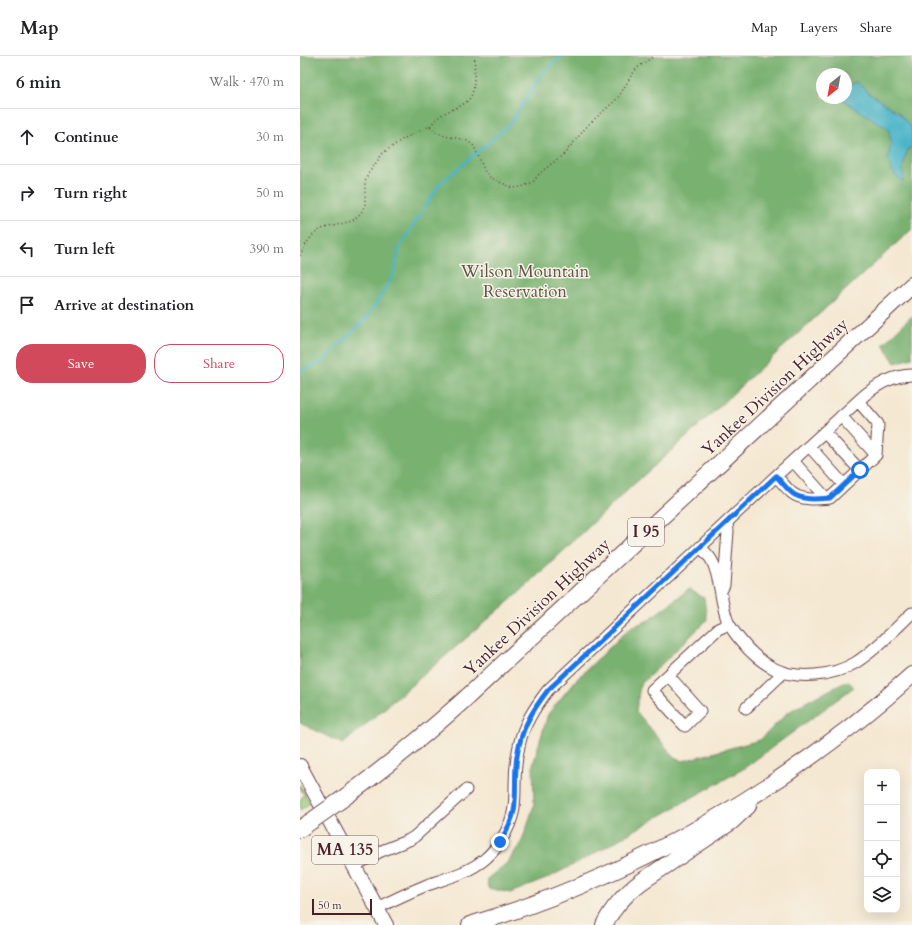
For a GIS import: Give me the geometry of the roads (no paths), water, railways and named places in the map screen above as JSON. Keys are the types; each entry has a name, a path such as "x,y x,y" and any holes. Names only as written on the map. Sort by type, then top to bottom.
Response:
{"highway":[{"name":"Yankee Division Highway","path":"305,825 341,800 438,724 912,286"},
{"path":"470,925 554,896 635,861 691,832 768,786 841,734 912,675"},
{"path":"604,925 614,909 628,892 732,821 768,786"}],"main road":[{"name":"MA 135","path":"300,766 386,925"}],"lane":[{"path":"377,908 418,889 463,872 478,864 492,853 505,834 514,812 515,772 519,745 528,721 536,706 548,690 776,476 874,387 891,378 912,374"},
{"path":"776,476 792,493 798,497 809,499 830,498 876,455 878,424 858,401"},
{"path":"841,416 876,455"},
{"path":"824,432 860,470"},
{"path":"809,446 844,485"},
{"path":"793,461 826,498"},
{"path":"720,592 724,585 728,531 727,523"},
{"path":"700,547 712,561 716,572 724,611 729,624 736,635 752,653 768,665 784,672 800,675 817,674 838,671 848,667 869,654 912,613"},
{"path":"668,675 700,711 685,726 652,690 668,675 718,629 729,624"},
{"path":"746,708 784,672"},
{"path":"354,866 379,852 414,837 466,790"}],"water":[{"path":"857,82 870,94 899,113 912,129 912,148 909,148 905,160 903,168 903,182 891,169 888,159 891,142 888,129 849,104 852,104 852,83"}],"waterway":[{"path":"300,371 322,362 369,315 394,274 399,248 439,185 511,123 542,73 562,56"}],"park label":[{"name":"Wilson Mountain Reservation","path":"525,281"}]}
